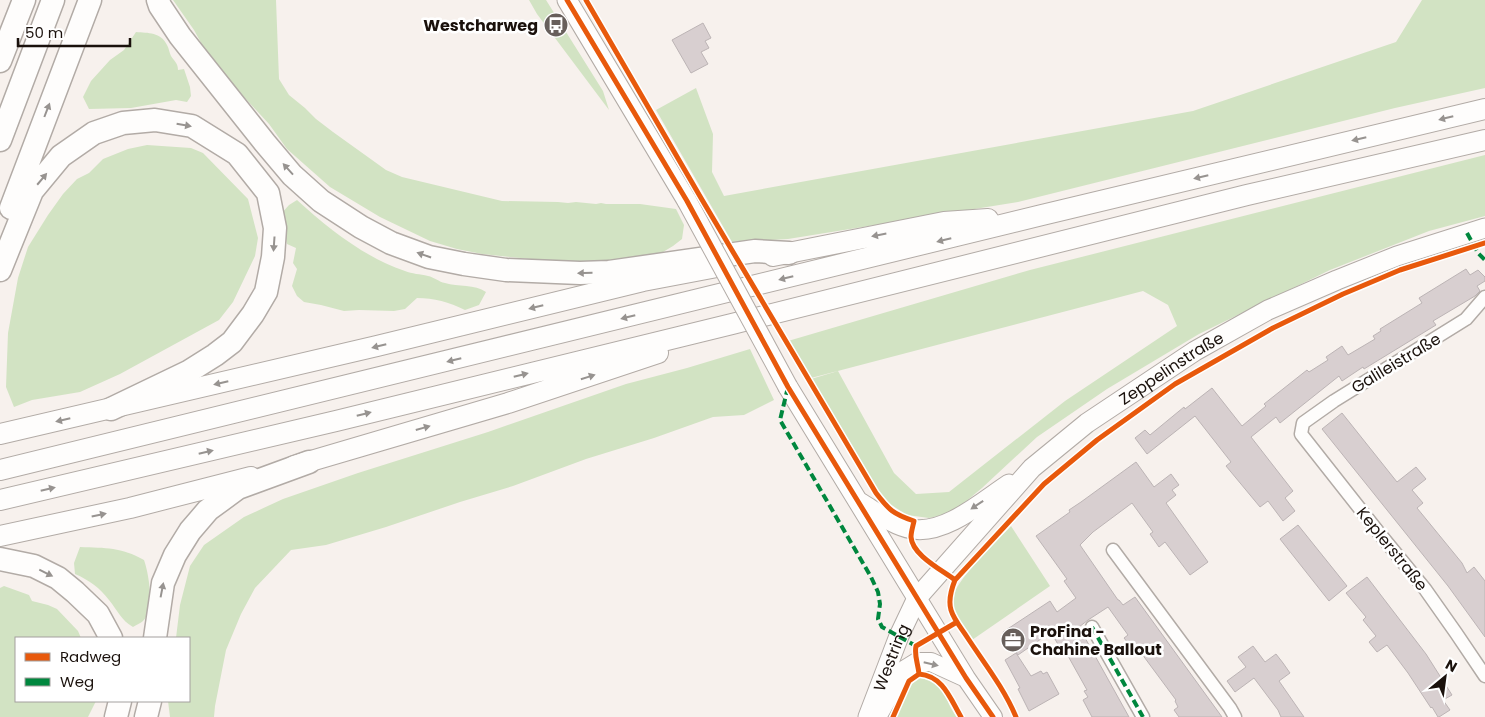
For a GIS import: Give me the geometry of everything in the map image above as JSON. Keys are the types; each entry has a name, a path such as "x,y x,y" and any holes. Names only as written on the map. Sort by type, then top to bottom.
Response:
{"highway":[{"path":"0,61 24,0"},
{"path":"0,140 53,0"},
{"path":"0,238 90,0"},
{"path":"158,0 160,6 185,42 265,144 292,175 321,201 361,227 391,243 429,257 464,264 506,270 580,273 609,272 755,251 789,253"},
{"path":"0,470 1042,215 1485,109"},
{"path":"0,270 32,192 62,156 94,133 123,123 155,120 192,126 237,154 268,193 275,228 273,257 266,292 253,314 232,342 215,356 188,372 111,409"},
{"path":"0,500 327,423 1247,195 1485,140"},
{"path":"0,434 377,346 644,281 944,222 1042,215"},
{"path":"0,536 130,508 309,462 527,397 648,357 730,324"},
{"path":"155,637 163,583 190,531 208,510 238,488 309,462"},
{"path":"0,559 34,566 58,578 98,614 110,637"},
{"path":"116,717 120,702"},
{"path":"146,717 150,702"}],"main road":[{"path":"567,0 687,201 788,387 966,678 993,717"},
{"name":"Zeppelinstraße","path":"917,598 1032,468 1087,423 1195,351 1268,310 1337,280 1397,256 1485,228"},
{"path":"857,501 898,525 912,530 924,530 938,527 961,516 1032,468"},
{"name":"Westring","path":"868,717 899,636 917,598"},
{"path":"877,717 904,670 918,662 931,662 966,678"}],"street":[{"name":"Galileistraße","path":"1303,423 1334,401 1466,319 1485,297"},
{"name":"Keplerstraße","path":"1303,423 1301,434 1424,589 1485,676"},
{"path":"1113,550 1235,717"},
{"path":"1092,627 1143,717"}],"green space":[{"path":"173,0 276,0 279,79 289,95 316,119 386,170 402,177 502,201 640,204 676,209 684,225 682,239 658,255 641,260 590,262 550,261 482,254 430,241 380,217 330,187 287,149 269,124 205,50 194,30"},
{"path":"529,0 546,0 603,91 609,110 537,14"},
{"path":"1422,0 1485,0 1485,88 1395,108 1018,202 788,239 732,242 656,110 696,88 713,134 712,172 724,196 1193,111 1396,42"},
{"path":"136,32 158,35 164,41 177,64 178,70 184,69 191,96 187,102 176,100 131,108 89,109 83,97 91,81 110,60 124,50"},
{"path":"147,145 191,148 203,153 248,199 258,238 255,256 233,302 219,320 120,374 80,392 32,400 14,407 6,387 8,333 18,278 28,247 63,194 77,179 89,173 103,159 128,149"},
{"path":"1485,155 1485,216 1429,231 1330,270 1199,334 1107,389 1037,437 952,513 929,518 907,515 879,497 811,379 838,371 894,473 916,494 949,492 1065,401 1177,326 1168,305 1143,291 811,378 788,341 1030,270"},
{"path":"297,200 334,232 375,258 408,272 450,284 482,289 486,292 479,305 465,310 441,301 423,298 417,298 405,309 394,311 344,311 304,302 297,296 292,286 297,269 293,263 296,248 287,244 281,214 289,205"},
{"path":"750,349 774,400 744,415 713,417 586,459 513,486 386,527 326,545 291,550 255,588 241,614 226,650 214,717 170,717 168,702 190,702 190,637 176,637 180,605 190,566 204,545 244,517 283,499 358,473 488,432 626,384"},
{"path":"1011,526 1050,586 972,640 956,615 952,599 960,582 968,572"},
{"path":"80,547 120,550 144,560 148,574 150,601 147,616 142,622 133,627 98,588 75,574 74,563"},
{"path":"4,586 29,595 32,601 57,609 78,631 81,637 15,637 15,702 96,702 88,717 0,717 0,588"},
{"path":"920,678 929,680 940,687 957,717 894,717 912,684"}],"building":[{"path":"703,23 711,38 705,41 709,48 701,52 708,64 691,73 672,40"},
{"path":"1466,269 1470,275 1478,270 1485,277 1485,281 1477,286 1480,291 1475,296 1433,321 1436,325 1364,369 1363,367 1342,381 1339,376 1280,423 1276,417 1251,437 1293,491 1285,498 1295,511 1283,521 1268,501 1260,507 1226,466 1231,462 1195,416 1147,454 1135,438 1145,430 1150,435 1184,407 1185,409 1212,388 1242,426 1266,406 1264,404 1307,370 1309,372 1328,360 1326,357 1342,346 1348,355 1375,339 1373,336 1381,331 1380,329 1422,303 1419,298"},
{"path":"1342,413 1397,482 1416,467 1426,479 1412,490 1423,503 1417,508 1462,563 1467,573 1474,567 1485,581 1485,637 1448,586 1322,429"},
{"path":"1136,462 1154,487 1171,474 1179,485 1172,490 1176,495 1166,503 1208,562 1190,575 1165,542 1159,547 1150,534 1153,532 1132,503 1093,532 1080,545 1123,605 1135,597 1222,717 1179,717 1174,710 1178,707 1176,700 1136,646 1132,649 1124,638 1128,635 1108,607 1079,627 1129,717 1092,717 1083,700 1088,697 1084,691 1087,690 1063,647 1060,648 1051,632 1018,655 1003,632 1050,601 1057,612 1076,598 1064,581 1067,579 1036,536"},
{"path":"1298,525 1347,586 1329,601 1280,539"},
{"path":"1367,577 1426,654 1452,695 1443,700 1450,710 1439,717 1387,645 1377,652 1369,642 1376,636 1363,620 1366,617 1346,593"},
{"path":"1253,646 1265,662 1276,654 1283,663 1290,673 1279,681 1304,717 1281,717 1278,710 1254,678 1235,692 1227,681 1246,667 1238,657"},
{"path":"1016,653 1031,676 1041,671 1043,674 1047,672 1059,694 1029,711 1018,689 1020,688 1005,660"}],"marked path":[{"path":"1467,233 1478,253 1485,260"},
{"path":"788,387 780,420 871,577 878,592 880,604 878,619 882,627 916,646"},
{"path":"1092,627 1143,717"}],"cycle path":[{"path":"567,0 687,201 788,387 966,678 993,717"},
{"path":"586,0 876,493 892,511 914,521 911,537 916,550 929,562 955,580"},
{"path":"1016,717 1000,686 954,617 950,606 950,599 955,580 1044,484 1097,440 1175,384 1273,328 1343,294 1400,270 1485,243"},
{"path":"893,717 909,681 919,674 916,646 957,622"},
{"path":"919,674 940,683 961,717"}],"place":[{"name":"Westcharweg","path":"556,25"},
{"name":"ProFina - Chahine Ballout","path":"1013,640"}]}
